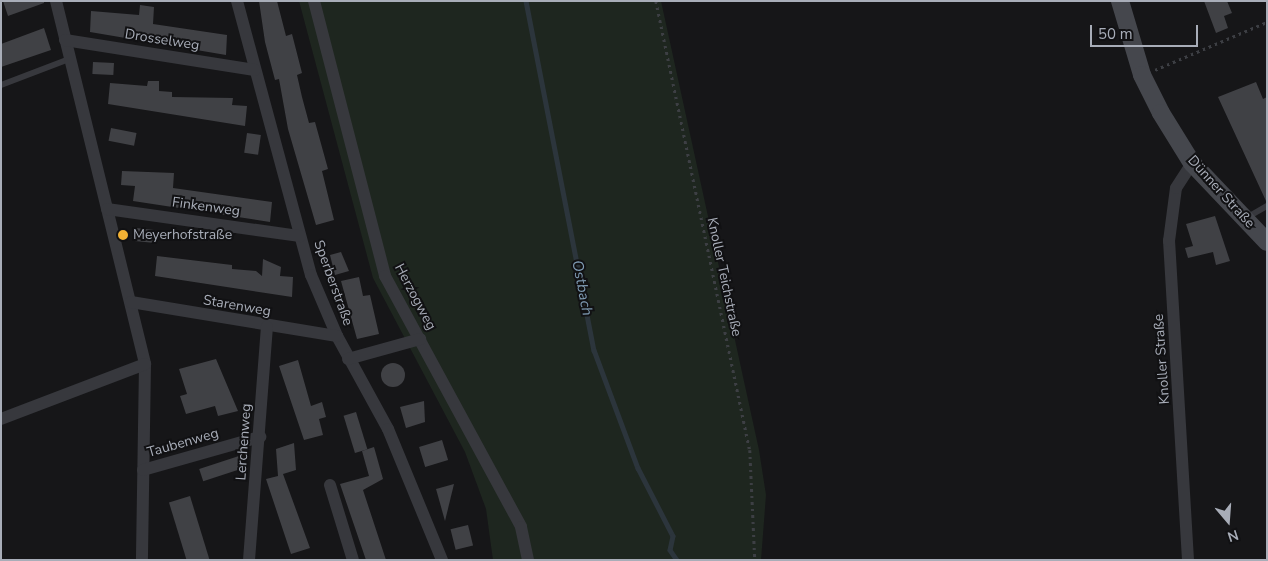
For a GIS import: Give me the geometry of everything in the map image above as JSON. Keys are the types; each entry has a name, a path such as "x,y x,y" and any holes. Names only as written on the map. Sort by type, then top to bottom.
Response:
{"street":[{"path":"56,1 145,364 142,560"},
{"name":"Sperberstraße","path":"237,1 300,236 337,336 388,429 440,559"},
{"name":"Herzogweg","path":"314,1 385,276 521,527 528,560"},
{"name":"Dünner Straße","path":"1120,1 1142,75 1192,163 1267,242"},
{"name":"Drosselweg","path":"65,40 256,70"},
{"name":"Knoller Straße","path":"1188,560 1169,241 1176,188 1192,163"},
{"name":"Finkenweg","path":"107,209 300,236"},
{"name":"Starenweg","path":"131,302 267,326 337,336"},
{"name":"Lerchenweg","path":"249,560 260,437 267,326"},
{"path":"348,359 420,339"},
{"path":"1,419 145,364"},
{"name":"Taubenweg","path":"143,470 260,437"},
{"path":"330,486 353,560"}],"lane":[{"path":"1,85 69,59"},
{"path":"1244,219 1267,206"}],"path":[{"name":"Knoller Teichstraße","path":"656,1 750,450 755,560"},
{"path":"1142,75 1267,22"}],"shaded area":[{"path":"299,1 661,1 759,450 766,495 761,560 493,560 486,509 465,452 373,278"}],"building":[{"path":"3,1 44,1 44,3 8,16"},
{"path":"259,1 277,1 286,36 292,34 302,73 297,75 302,97 309,123 315,122 328,169 322,171 334,220 316,225 288,129 279,79 275,80 265,42"},
{"path":"1204,1 1227,1 1232,13 1224,16 1228,28 1216,33"},
{"path":"140,5 154,7 153,24 227,35 226,55 90,32 91,11 139,15"},
{"path":"44,28 51,50 1,67 1,44"},
{"path":"93,62 114,63 113,75 92,74"},
{"path":"148,81 159,81 159,91 172,92 172,97 233,98 232,105 247,106 245,126 108,104 110,83 147,86"},
{"path":"1256,82 1263,99 1267,97 1266,201 1218,97"},
{"path":"111,128 137,133 134,146 109,141"},
{"path":"247,133 261,135 258,155 244,153"},
{"path":"122,171 174,173 173,188 272,202 270,222 133,201 135,186 121,185"},
{"path":"1215,216 1230,261 1216,265 1213,252 1188,258 1185,248 1193,246 1186,224"},
{"path":"136,228 154,230 153,243 135,241"},
{"path":"341,252 349,271 335,275 330,255"},
{"path":"157,256 232,265 232,269 256,271 262,276 263,259 281,267 280,276 293,277 292,297 155,276"},
{"path":"359,277 363,296 370,295 379,334 357,339 341,281"},
{"path":"216,359 238,411 218,416 215,406 186,414 180,396 187,394 179,369"},
{"path":"298,360 311,406 322,402 326,417 319,419 323,435 304,440 279,366"},
{"path":"393,363 401,367 405,375 401,383 393,387 385,383 381,375 385,367"},
{"path":"424,401 425,422 406,428 400,407"},
{"path":"356,412 367,449 355,453 344,416"},
{"path":"442,440 448,460 425,467 419,447"},
{"path":"294,443 296,470 283,474 310,548 291,554 266,479 278,476 276,449"},
{"path":"374,447 383,479 363,490 386,560 366,560 340,484 369,476 362,451"},
{"path":"242,455 246,467 203,481 199,469"},
{"path":"454,484 445,521 436,489"},
{"path":"190,496 210,560 187,560 169,502"},
{"path":"468,525 473,545 456,550 451,529"}],"waterway":[{"name":"Ostbach","path":"526,1 594,350 638,468 673,536 670,550 677,560"}],"place":[{"name":"Meyerhofstraße","path":"123,235"}]}
